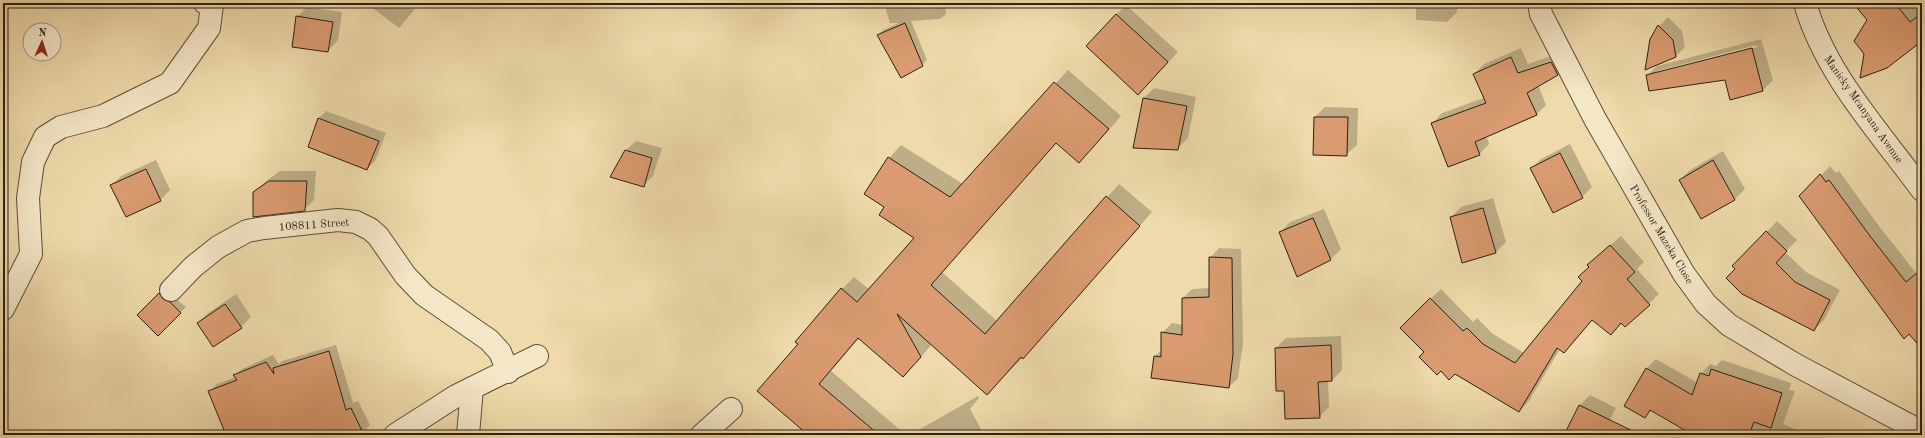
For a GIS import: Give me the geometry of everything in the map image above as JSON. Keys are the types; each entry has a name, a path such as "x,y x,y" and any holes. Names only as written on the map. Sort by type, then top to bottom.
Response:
{"street":[{"path":"3,310 31,254 28,198 33,162 44,137 61,127 103,116 170,83 209,28 212,5 205,3"},
{"name":"Professor Mazeka Close","path":"1539,3 1541,14 1595,119 1684,274 1706,304 1729,325 1796,365 1922,432"},
{"name":"Manicky Mcanyana Avenue","path":"1806,3 1812,27 1826,56 1856,102 1922,190"},
{"name":"108811 Street","path":"171,290 193,267 212,252 230,239 247,231 338,220 356,222 370,229 378,236 405,275 424,295 489,340 500,352 508,372"},
{"path":"405,433 456,396 508,372 537,356"},
{"path":"468,435 472,388"},
{"path":"702,435 731,409"}],"building":[{"path":"1853,3 1895,3 1910,22 1922,13 1922,41 1887,68 1860,78 1864,54 1854,41 1867,20"},
{"path":"1116,14 1168,62 1138,95 1086,46"},
{"path":"296,16 333,22 328,52 292,47"},
{"path":"905,23 923,66 901,78 877,35"},
{"path":"1658,25 1673,40 1676,57 1645,70 1650,39"},
{"path":"1752,48 1763,91 1730,100 1725,80 1649,91 1646,75"},
{"path":"1511,57 1518,73 1551,62 1558,75 1527,93 1537,115 1475,142 1480,155 1448,167 1431,123 1486,103 1473,74"},
{"path":"1054,82 1109,129 1079,163 1056,143 931,285 985,334 1106,196 1140,226 1023,359 1021,357 987,395 897,314 921,357 903,377 858,338 819,384 879,435 808,435 757,391 798,344 795,342 841,288 857,302 914,238 879,215 884,207 864,194 888,157 950,197"},
{"path":"1143,98 1187,106 1178,150 1133,148"},
{"path":"1314,117 1348,117 1347,156 1313,155"},
{"path":"318,118 379,141 367,170 308,147"},
{"path":"625,150 652,158 644,187 610,177"},
{"path":"1560,153 1583,198 1553,213 1530,168"},
{"path":"1713,160 1735,200 1701,219 1679,180"},
{"path":"146,169 161,201 126,217 110,185"},
{"path":"1820,174 1826,182 1829,180 1906,282 1922,269 1922,349 1909,334 1904,339 1799,196"},
{"path":"269,181 307,181 305,211 253,217 253,192"},
{"path":"1483,208 1496,253 1462,263 1450,217"},
{"path":"1313,218 1331,260 1297,277 1279,232"},
{"path":"1766,231 1787,251 1776,263 1795,282 1830,300 1814,331 1742,294 1726,278 1735,269 1732,266"},
{"path":"1610,245 1635,272 1627,279 1650,305 1625,327 1621,323 1611,335 1592,320 1564,353 1557,348 1519,412 1455,374 1449,380 1441,371 1437,375 1419,357 1424,352 1400,328 1430,298 1463,331 1467,328 1483,344 1515,363 1582,281 1578,277 1589,267 1587,265"},
{"path":"1209,257 1232,258 1233,354 1229,388 1151,378 1154,356 1161,357 1161,332 1182,335 1182,298 1209,297"},
{"path":"159,293 163,299 170,302 181,313 158,336 137,315"},
{"path":"225,304 242,328 213,347 197,323"},
{"path":"1331,345 1332,381 1318,382 1320,418 1285,419 1284,391 1276,391 1275,348"},
{"path":"329,351 346,410 351,408 364,435 226,435 208,391 237,380 233,375 266,362 274,374 273,368"},
{"path":"1646,368 1692,395 1700,373 1709,376 1711,369 1782,393 1771,428 1754,422 1749,435 1693,435 1650,410 1645,418 1624,406"},
{"path":"1579,405 1641,435 1564,435"}]}
